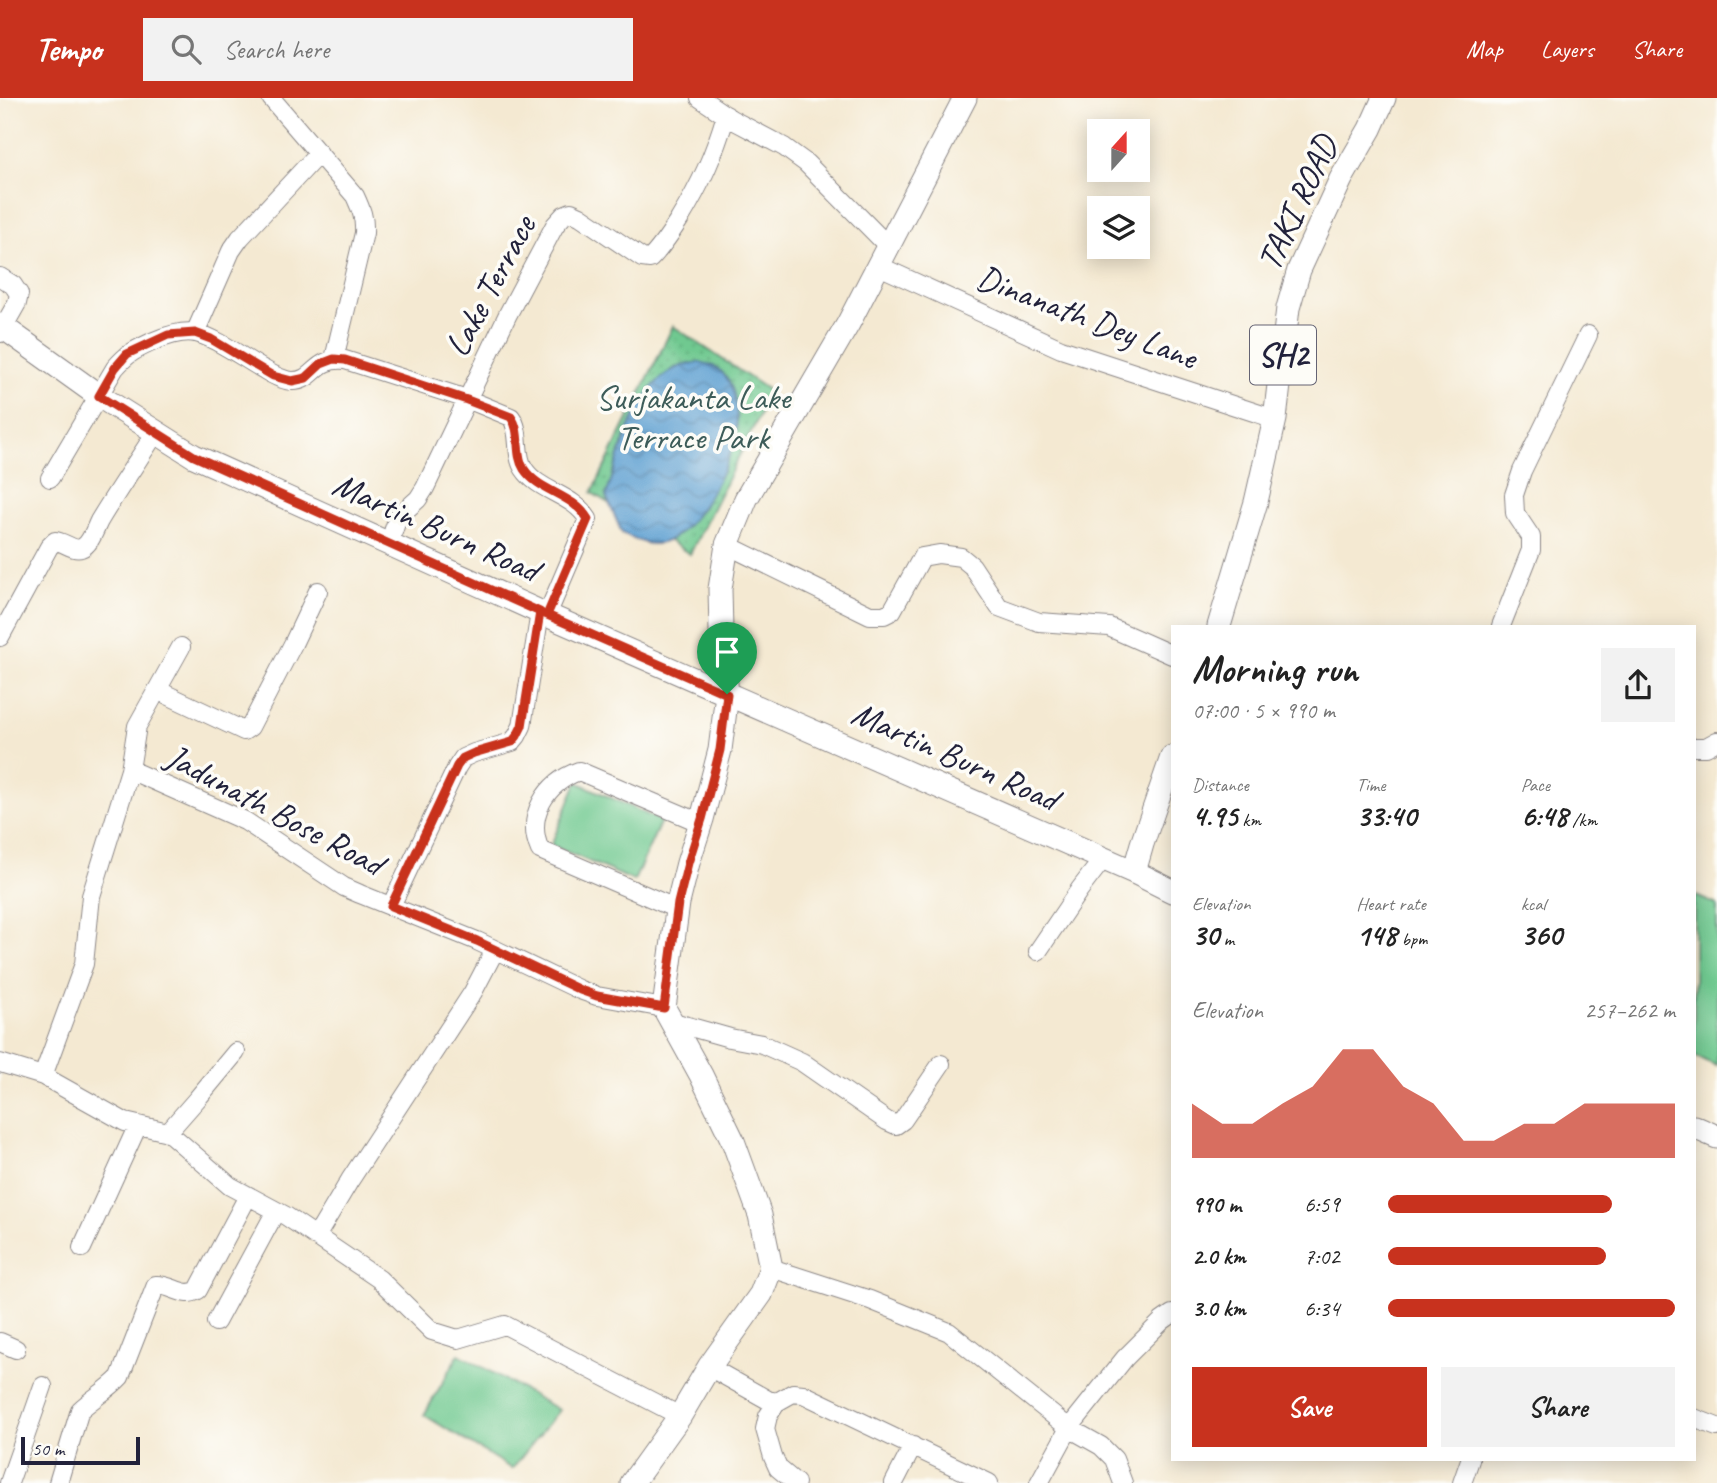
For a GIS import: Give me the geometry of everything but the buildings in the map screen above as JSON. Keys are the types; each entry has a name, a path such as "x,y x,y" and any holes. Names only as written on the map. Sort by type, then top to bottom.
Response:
{"main road":[{"path":"632,1483 761,1294 771,1268 760,1215 738,1154 669,1015 677,909 720,750 727,694 720,589 727,545 746,499 848,324 965,98"},
{"name":"TAKI ROAD","path":"1219,625 1256,502 1275,419 1289,308 1299,270 1340,179 1370,129 1384,98"},
{"name":"Martin Burn Road","path":"1,329 194,456 544,614 1134,872"},
{"path":"1171,760 1134,872 1171,890"},
{"path":"1696,1128 1717,1138"}],"street":[{"path":"271,98 355,196 362,209 364,233 334,359"},
{"path":"700,98 784,147 806,163 883,256"},
{"name":"Lake Terrace","path":"389,544 398,517 418,499 425,488 550,233 564,215 570,212 580,216 642,258 650,259 662,247 697,191 717,148 726,115"},
{"path":"195,333 231,251 319,153"},
{"name":"Dinanath Dey Lane","path":"883,256 1061,349 1275,419"},
{"path":"0,277 13,285 19,294 18,303 1,329"},
{"path":"50,478 115,368 127,354 168,335 195,333 211,339 273,376 292,381 306,378 321,364 334,359 345,360 511,417 515,423 522,466 526,472 534,480 578,506 588,519 544,614 522,726 517,736 512,742 463,758 457,766 391,906"},
{"path":"1501,625 1531,550 1531,537 1515,513 1514,495 1522,471 1588,335"},
{"path":"0,637 49,547 55,541 62,541 75,548 82,548 87,544 156,432"},
{"path":"727,545 870,615 884,615 892,611 922,557 939,554 961,557 972,566 999,607 1040,622 1109,628 1171,655"},
{"path":"157,690 244,731 250,727 318,591"},
{"path":"43,1076 84,964 91,896 130,770 137,726 181,647"},
{"path":"1696,747 1706,747 1717,741"},
{"name":"Jadunath Bose Road","path":"130,770 245,821 344,887 495,950 580,990 669,1015 730,1038 762,1044 803,1062 896,1125 941,1064"},
{"path":"677,909 540,850 535,841 534,830 538,807 561,779 579,771 701,823"},
{"path":"1038,951 1104,859"},
{"path":"316,1237 472,992 495,950"},
{"path":"167,1132 236,1052"},
{"path":"0,1063 43,1076 125,1122 167,1132 230,1186 276,1211 379,1279 432,1331 458,1339 505,1325 680,1416"},
{"path":"82,1248 138,1125"},
{"path":"58,1483 80,1409 120,1377 156,1285 185,1294 198,1290 248,1196"},
{"path":"216,1322 276,1211"},
{"path":"771,1268 870,1300 949,1332 1069,1428 1101,1446 1114,1459 1123,1483"},
{"path":"1040,1483 1069,1428 1125,1358 1171,1315"},
{"path":"709,1367 768,1401 777,1402"},
{"path":"4,1482 43,1386"},
{"path":"796,1483 778,1468 765,1429 768,1416 777,1402 793,1393 803,1394 989,1483"},
{"path":"1696,1419 1717,1427"},
{"path":"894,1483 913,1446"},
{"path":"1462,1483 1470,1461"}],"green space":[{"name":"Surjakanta Lake Terrace Park","path":"673,326 771,392 690,554 592,493"},
{"path":"577,782 661,821 634,881 551,845"},
{"path":"1696,896 1717,905 1717,1066 1696,1057"},
{"path":"459,1354 559,1410 512,1469 424,1415"}],"water":[{"name":"Surjakanta Lake Terrace Park","path":"700,362 723,373 733,392 737,426 733,446 715,487 685,528 662,543 641,542 622,533 606,496 616,464 637,411 656,382 676,368"}],"route":[{"path":"195,333 211,339 273,376 292,381 306,378 321,364 334,359 345,360 511,417 515,423 522,466 526,472 534,480 578,506 588,519 547,615 727,694 720,750 678,903 664,1008 597,996 580,990 477,941 391,906 457,766 463,758 512,742 517,736 522,726 540,612 194,456 99,396 115,368 127,354 168,335 195,333"}]}
